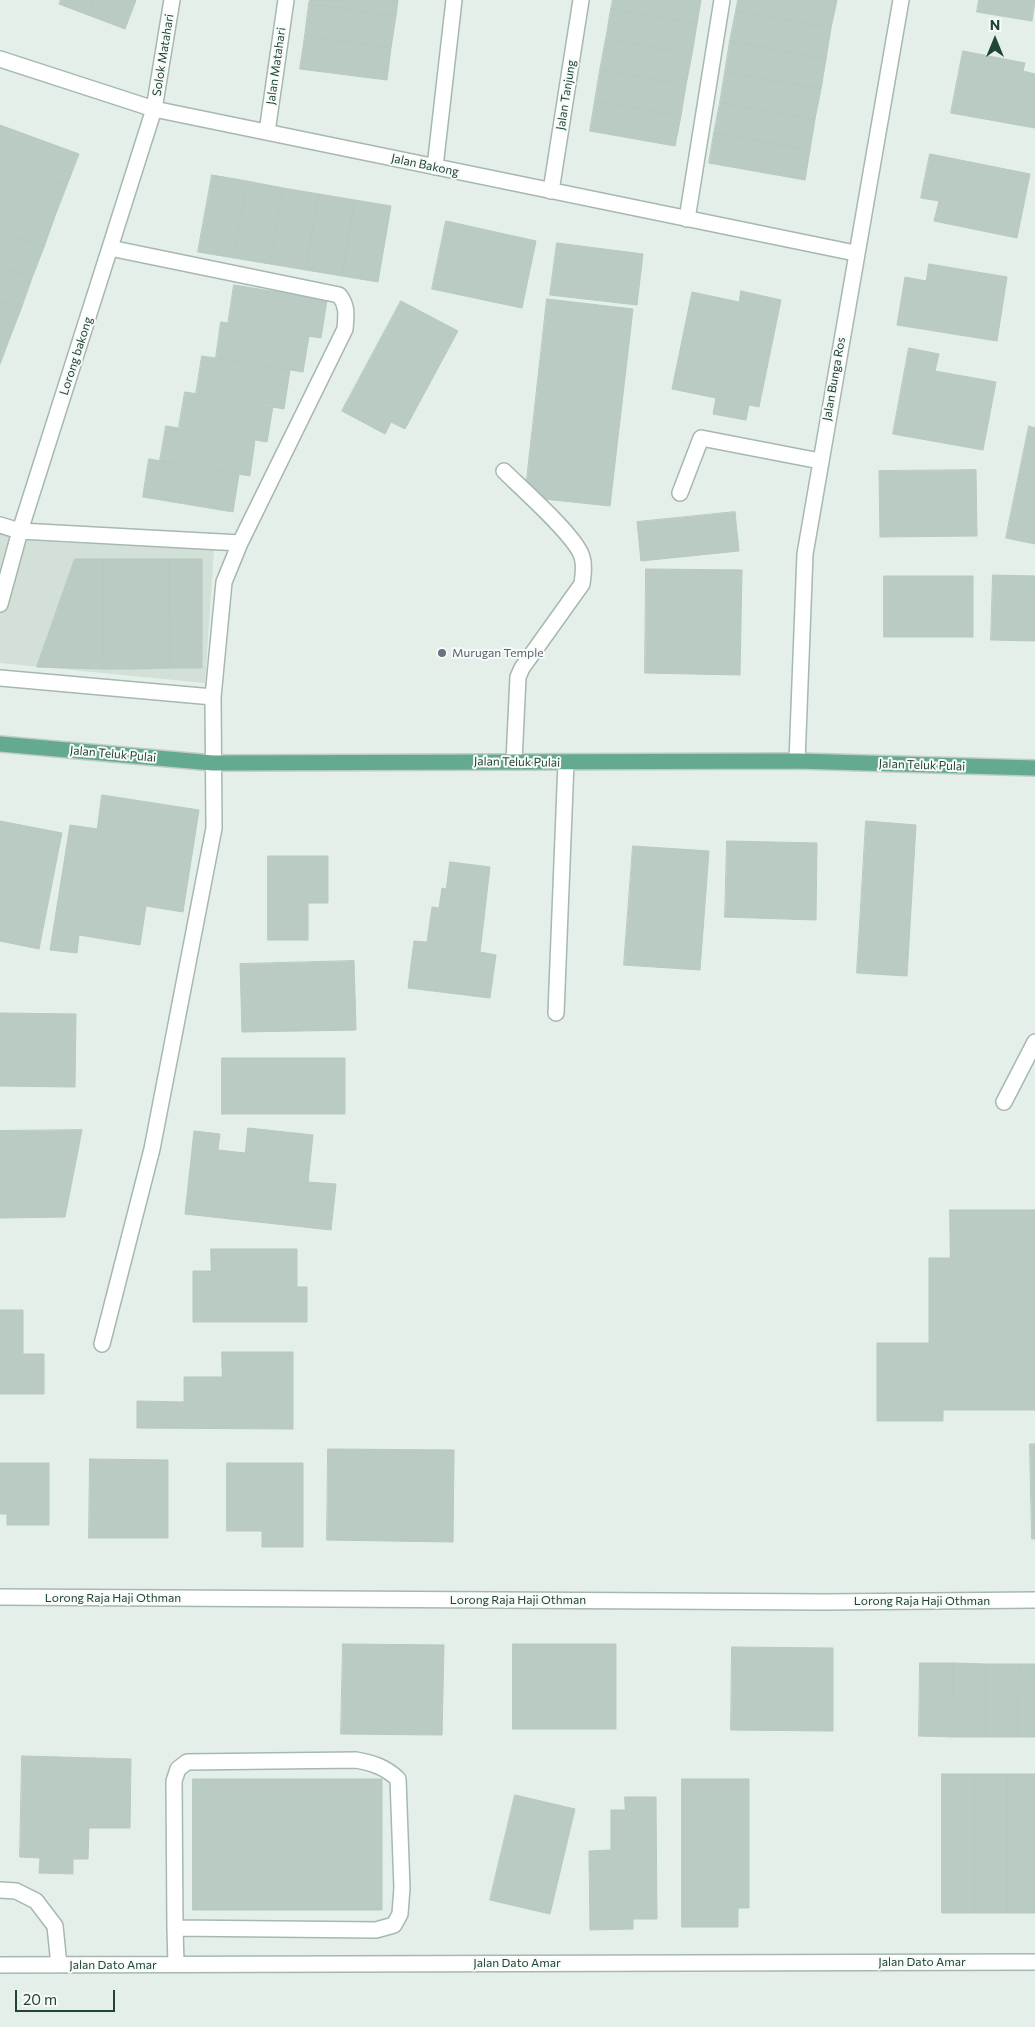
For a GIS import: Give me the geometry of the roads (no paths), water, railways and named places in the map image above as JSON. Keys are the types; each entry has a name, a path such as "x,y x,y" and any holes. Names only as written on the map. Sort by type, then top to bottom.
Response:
{"main road":[{"name":"Jalan Teluk Pulai","path":"0,744 213,763 797,761 1035,768"}],"street":[{"name":"Solok Matahari","path":"154,109 172,0"},
{"name":"Jalan Matahari","path":"267,132 286,0"},
{"path":"435,167 454,0"},
{"name":"Jalan Tanjung","path":"551,191 581,0"},
{"path":"687,219 722,0"},
{"name":"Jalan Bunga Ros","path":"797,761 805,554 855,253 901,0"},
{"name":"Jalan Bakong","path":"0,59 154,109 855,253"},
{"name":"Lorong bakong","path":"0,604 20,531 154,109"},
{"path":"102,1344 152,1149 214,828 213,697 224,582 240,543 345,329 347,311 344,301 339,295 110,248"},
{"path":"680,493 701,438 820,461"},
{"path":"504,471 573,540 582,556 584,571 582,584 522,668 518,677 514,761"},
{"path":"0,525 20,531 240,543"},
{"path":"0,678 213,697"},
{"path":"556,1013 566,762"},
{"path":"1004,1102 1035,1042"},
{"name":"Lorong Raja Haji Othman","path":"0,1597 826,1602 1035,1600"},
{"path":"175,1928 376,1930 394,1925 400,1914 402,1888 398,1779 389,1770 374,1763 356,1760 187,1762 178,1769 174,1781 175,1928 176,1964"},
{"path":"0,1890 16,1891 36,1901 55,1926 59,1965"},
{"name":"Jalan Dato Amar","path":"0,1965 1035,1962"}],"place":[{"name":"Murugan Temple","path":"442,653"}]}
